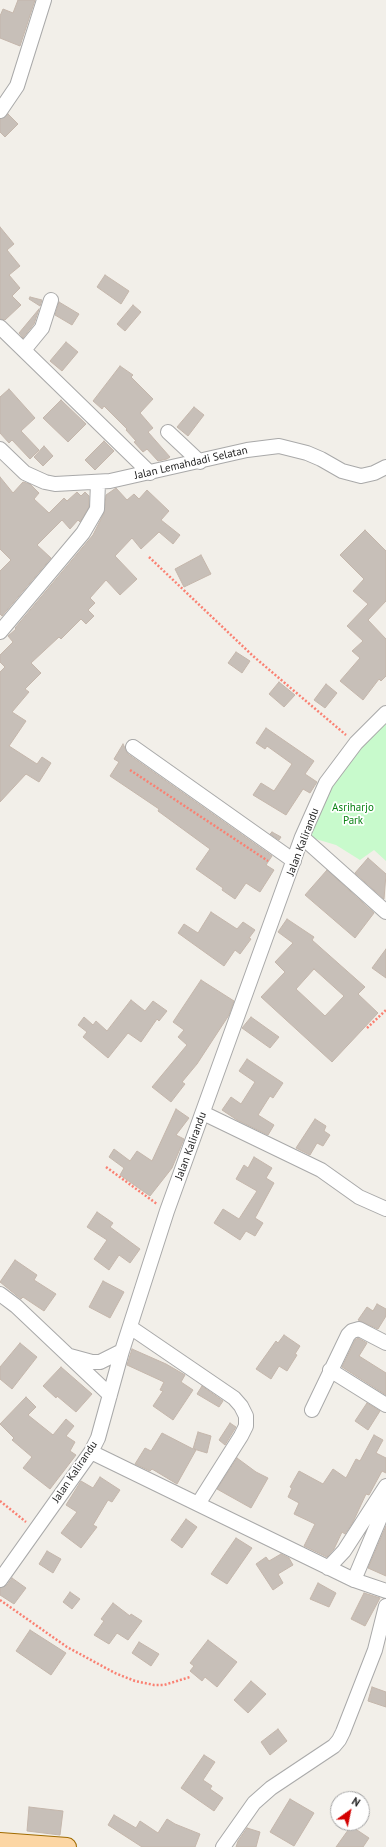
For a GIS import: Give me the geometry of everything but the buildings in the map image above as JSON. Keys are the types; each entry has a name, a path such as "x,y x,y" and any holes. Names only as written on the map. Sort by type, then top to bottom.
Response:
{"main road":[{"path":"0,1842 67,1847"}],"street":[{"path":"0,111 17,86 44,0"},
{"path":"24,350 42,328 51,300"},
{"path":"0,327 150,473"},
{"path":"168,432 200,462"},
{"name":"Jalan Lemahdadi Selatan","path":"0,448 25,473 45,482 55,484 98,482 150,473 247,450 279,446 321,459 342,471 361,476 374,473 386,467"},
{"path":"0,632 88,526 97,509 98,482"},
{"name":"Jalan Kalirandu","path":"0,1580 91,1452 98,1438 122,1351 167,1211 302,837 326,783 356,743 386,713"},
{"path":"133,747 294,861"},
{"path":"302,837 386,912"},
{"path":"203,1113 321,1170 359,1197 386,1209"},
{"path":"0,1294 16,1306 110,1396"},
{"path":"130,1328 234,1398 241,1406 246,1416 246,1426 241,1436 198,1504"},
{"path":"312,1410 330,1370 348,1335 352,1331 359,1329 386,1344"},
{"path":"68,1355 92,1362 100,1362 122,1351"},
{"path":"330,1370 386,1405"},
{"path":"91,1452 328,1568 354,1580 386,1591"},
{"path":"328,1568 344,1551 384,1490"},
{"path":"354,1580 380,1518 384,1490"},
{"path":"223,1847 254,1803 271,1788 334,1746 339,1740 344,1732 375,1650 386,1606"}],"path":[{"path":"149,557 252,656 356,743"},
{"path":"130,770 270,862"},
{"path":"368,1028 386,1010"},
{"path":"106,1167 167,1211"},
{"path":"0,1501 36,1530"},
{"path":"0,1600 67,1647 121,1676 154,1685 164,1685 190,1677"}],"green space":[{"name":"Asriharjo Park","path":"386,714 386,861 374,850 360,860 336,845 309,837 325,792"}]}
